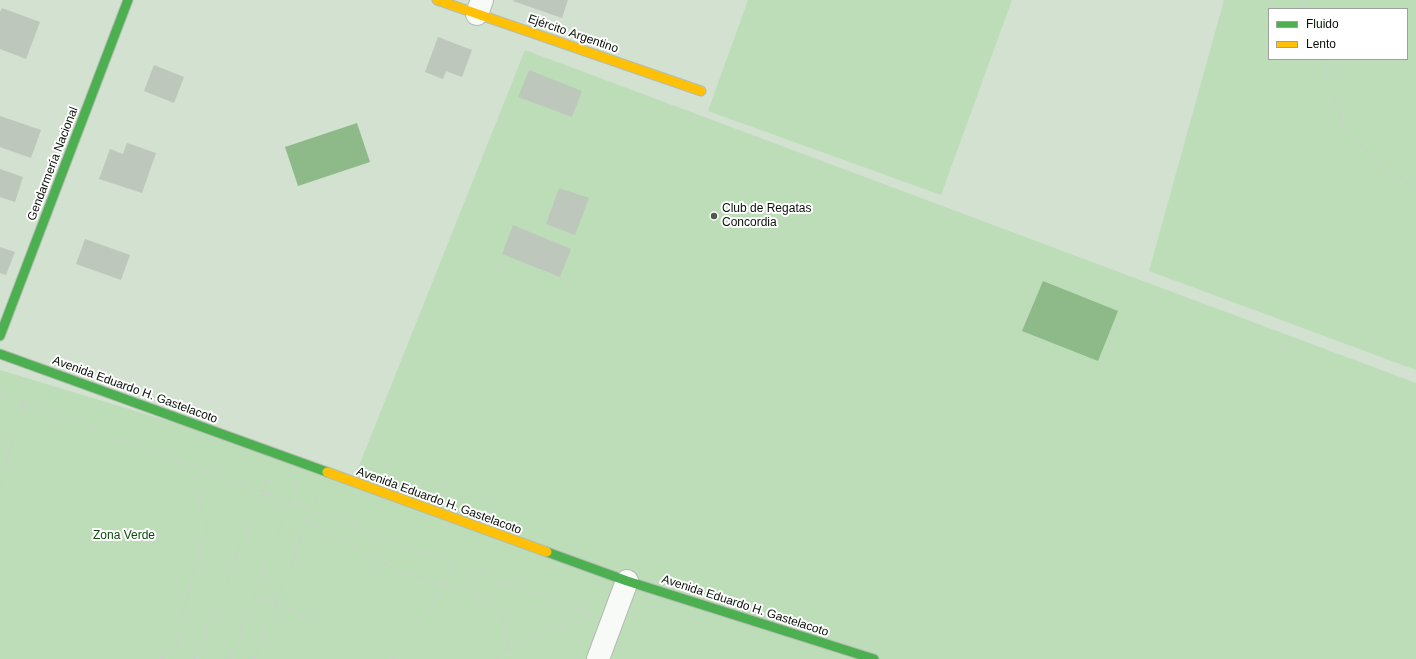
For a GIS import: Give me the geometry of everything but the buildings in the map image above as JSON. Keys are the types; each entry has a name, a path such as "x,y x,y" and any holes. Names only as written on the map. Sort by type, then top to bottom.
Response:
{"street":[{"name":"Gendarmería Nacional","path":"0,336 128,0"},
{"name":"Ejército Argentino","path":"437,0 480,7 701,91"},
{"name":"Avenida Eduardo H. Gastelacoto","path":"0,354 627,581 874,659"},
{"path":"598,659 602,618 627,581"}],"path":[{"path":"1322,60 1345,130 1376,159 1416,191"},
{"path":"0,394 602,618"},
{"path":"0,486 24,402"},
{"path":"195,659 278,455"},
{"path":"160,659 178,648 176,638 207,528 197,490 182,462"},
{"path":"230,659 304,464"},
{"path":"254,659 326,472"},
{"path":"307,521 396,570 471,592 487,600 502,616 508,649"},
{"path":"394,659 417,625 429,612 441,584 456,564"},
{"path":"255,594 310,617"},
{"path":"497,659 508,649 547,629 602,618"}],"green space":[{"path":"748,0 1012,0 941,195 708,111"},
{"path":"1224,0 1416,0 1416,370 1149,271"},
{"name":"Club de Regatas Concordia","path":"525,50 1416,383 1416,659 0,659 0,370 377,484 355,476"}],"shaded area":[{"path":"357,123 370,162 298,186 285,147"},
{"path":"1043,281 1118,311 1098,361 1022,331"}],"traffic: fast":[{"path":"0,336 128,0"},
{"path":"0,354 327,472"},
{"path":"547,552 627,581 874,659"}],"traffic: slow":[{"path":"437,0 701,91"},
{"path":"327,472 547,552"}],"place":[{"name":"Club de Regatas Concordia","path":"714,216"}],"park label":[{"name":"Zona Verde","path":"124,536"}]}
